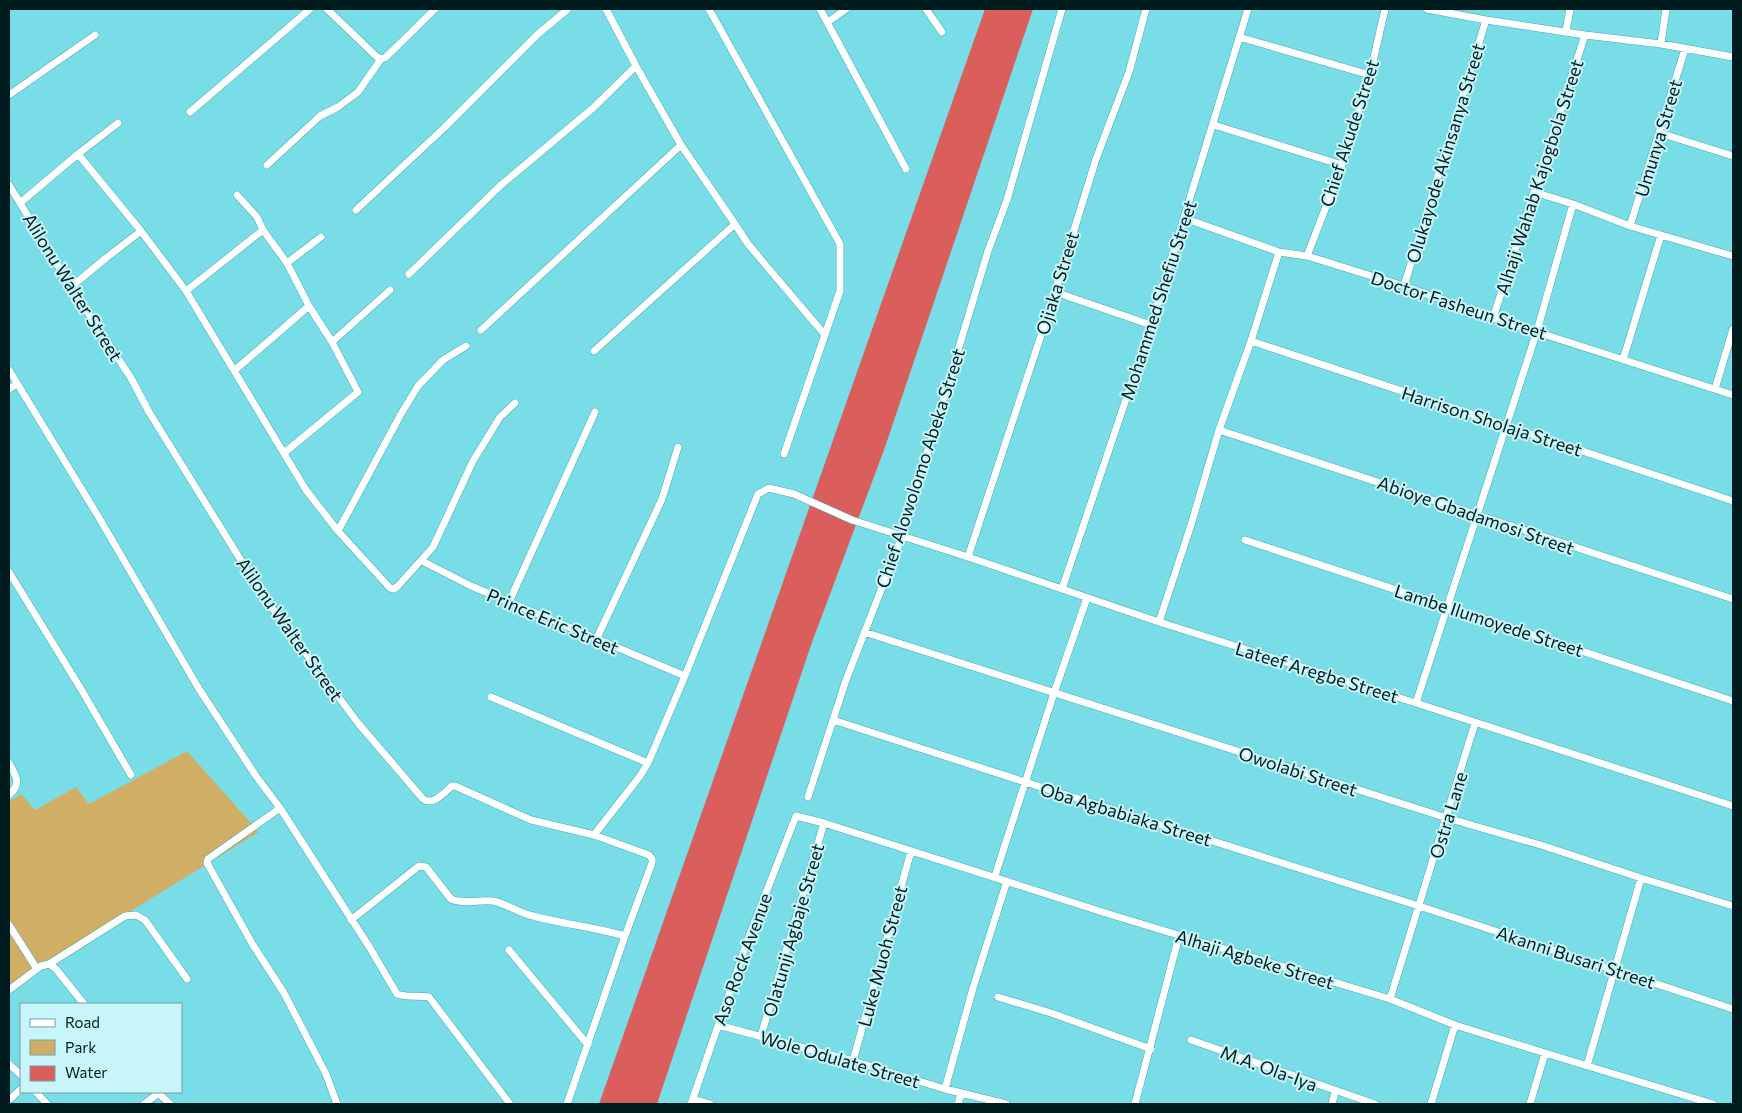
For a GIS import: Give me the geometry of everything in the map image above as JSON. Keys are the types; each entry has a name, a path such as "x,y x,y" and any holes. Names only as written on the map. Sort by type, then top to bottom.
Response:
{"street":[{"path":"190,112 310,9"},
{"path":"327,9 376,57 381,58 386,57 435,9"},
{"path":"356,210 445,127 538,34 568,9"},
{"path":"606,9 681,145 748,244 825,335"},
{"path":"709,9 840,244 840,291 784,454"},
{"path":"820,9 906,169"},
{"path":"828,22 846,9"},
{"path":"926,9 942,32"},
{"name":"Chief Alowolomo Abeka Street","path":"808,797 864,632 902,536 988,251 1007,200 1062,9"},
{"name":"Ojiaka Street","path":"968,557 1055,292 1096,159 1129,72 1146,9"},
{"name":"Mohammed Shefiu Street","path":"1062,590 1151,325 1214,125 1248,9"},
{"name":"Chief Akude Street","path":"1307,256 1342,165 1370,75 1385,9"},
{"path":"1427,9 1469,13 1486,20 1661,44 1733,57"},
{"path":"1566,31 1570,9"},
{"path":"1661,44 1666,9"},
{"name":"Olukayode Akinsanya Street","path":"1404,286 1486,20"},
{"path":"9,95 95,35"},
{"name":"Alhaji Wahab Kajogbola Street","path":"1493,318 1585,35"},
{"path":"1239,37 1370,75"},
{"name":"Umunya Street","path":"1630,226 1685,49"},
{"path":"267,165 320,116 338,107 358,92 381,58"},
{"path":"409,274 501,185 593,108 636,66"},
{"path":"20,203 118,123"},
{"path":"1214,125 1342,165"},
{"path":"1660,133 1733,156"},
{"path":"482,330 681,145"},
{"path":"78,154 141,231 186,291 306,490 338,531 390,588 397,587 433,547 473,460 500,417 515,404"},
{"name":"Alilonu Walter Street","path":"9,185 71,287 131,378 149,412 263,596 358,723 426,802 432,802 452,786 455,786 531,820 594,835 649,855 652,863 624,936"},
{"path":"1534,192 1573,204 1630,226 1733,256"},
{"path":"237,195 257,217 263,230 287,263 358,392 284,453"},
{"path":"1416,703 1537,331 1573,204"},
{"name":"Doctor Fasheun Street","path":"1184,218 1279,252 1307,256 1404,286 1493,318 1733,395"},
{"path":"594,351 735,224"},
{"path":"186,291 263,230"},
{"path":"71,287 141,231"},
{"path":"1623,360 1661,235"},
{"path":"287,263 321,237"},
{"path":"1159,622 1191,525 1219,430 1251,341 1279,252"},
{"path":"332,342 390,290"},
{"path":"1055,292 1151,325"},
{"path":"235,370 310,306"},
{"path":"1715,389 1733,329"},
{"name":"Harrison Sholaja Street","path":"1251,341 1733,502"},
{"path":"338,531 418,386 442,360 466,346"},
{"path":"9,370 204,696 280,808 370,948 397,994 404,997 429,997 510,1104"},
{"path":"9,389 17,384"},
{"path":"509,602 595,412"},
{"name":"Abioye Gbadamosi Street","path":"1219,430 1733,599"},
{"path":"596,640 662,498 678,447"},
{"name":"Lateef Aregbe Street","path":"594,835 648,763 758,494 769,488 794,494 852,520 1159,622 1733,806"},
{"name":"Lambe Ilumoyede Street","path":"1246,540 1733,701"},
{"name":"Prince Eric Street","path":"422,561 471,586 685,676"},
{"path":"9,572 131,775"},
{"path":"995,876 1087,598"},
{"name":"Owolabi Street","path":"864,632 1447,818 1544,846 1733,906"},
{"path":"491,697 648,763"},
{"name":"Oba Agbabiaka Street","path":"833,720 1420,906"},
{"name":"Ostra Lane","path":"1390,1000 1475,724"},
{"path":"9,763 17,777 17,783 9,795"},
{"path":"280,808 208,859 207,863 253,945 284,993 326,1074 337,1104"},
{"name":"Alhaji Agbeke Street","path":"796,816 995,876 1179,936 1390,1000 1455,1025 1714,1104"},
{"name":"Aso Rock Avenue","path":"692,1102 748,939 796,816"},
{"name":"Olatunji Agbaje Street","path":"761,1036 824,823"},
{"name":"Luke Muoh Street","path":"853,1061 911,851"},
{"path":"351,920 419,866 423,866 426,867 451,899 457,902 493,901 531,916 574,923 624,936 568,1104"},
{"path":"1587,1066 1641,878"},
{"path":"945,1089 973,988 1007,881"},
{"name":"Akanni Busari Street","path":"1420,906 1733,1008"},
{"path":"9,990 36,969 49,964 125,916 136,915 145,920 187,979"},
{"path":"9,925 36,969"},
{"path":"1135,1104 1179,936"},
{"path":"509,950 588,1045"},
{"path":"49,964 56,969 83,1003"},
{"path":"998,997 1051,1013 1151,1048"},
{"name":"Wole Odulate Street","path":"718,1025 853,1061 945,1089 1006,1104"},
{"path":"1431,1104 1455,1025"},
{"name":"M.A. Ola-Iya","path":"1191,1040 1335,1092 1375,1104"},
{"path":"1530,1104 1545,1053"},
{"path":"9,1064 20,1074"},
{"path":"9,1100 20,1090"},
{"path":"1332,1104 1335,1092"},
{"path":"37,1093 47,1104"},
{"path":"144,1104 158,1093 170,1104"},
{"path":"958,1104 961,1093"},
{"path":"692,1102 710,1104"}],"green space":[{"path":"187,751 259,832 9,985 9,802 21,794 35,810 76,787 89,804"}],"water":[{"path":"985,9 1033,9 884,450 811,645 657,1104 599,1104"}]}
